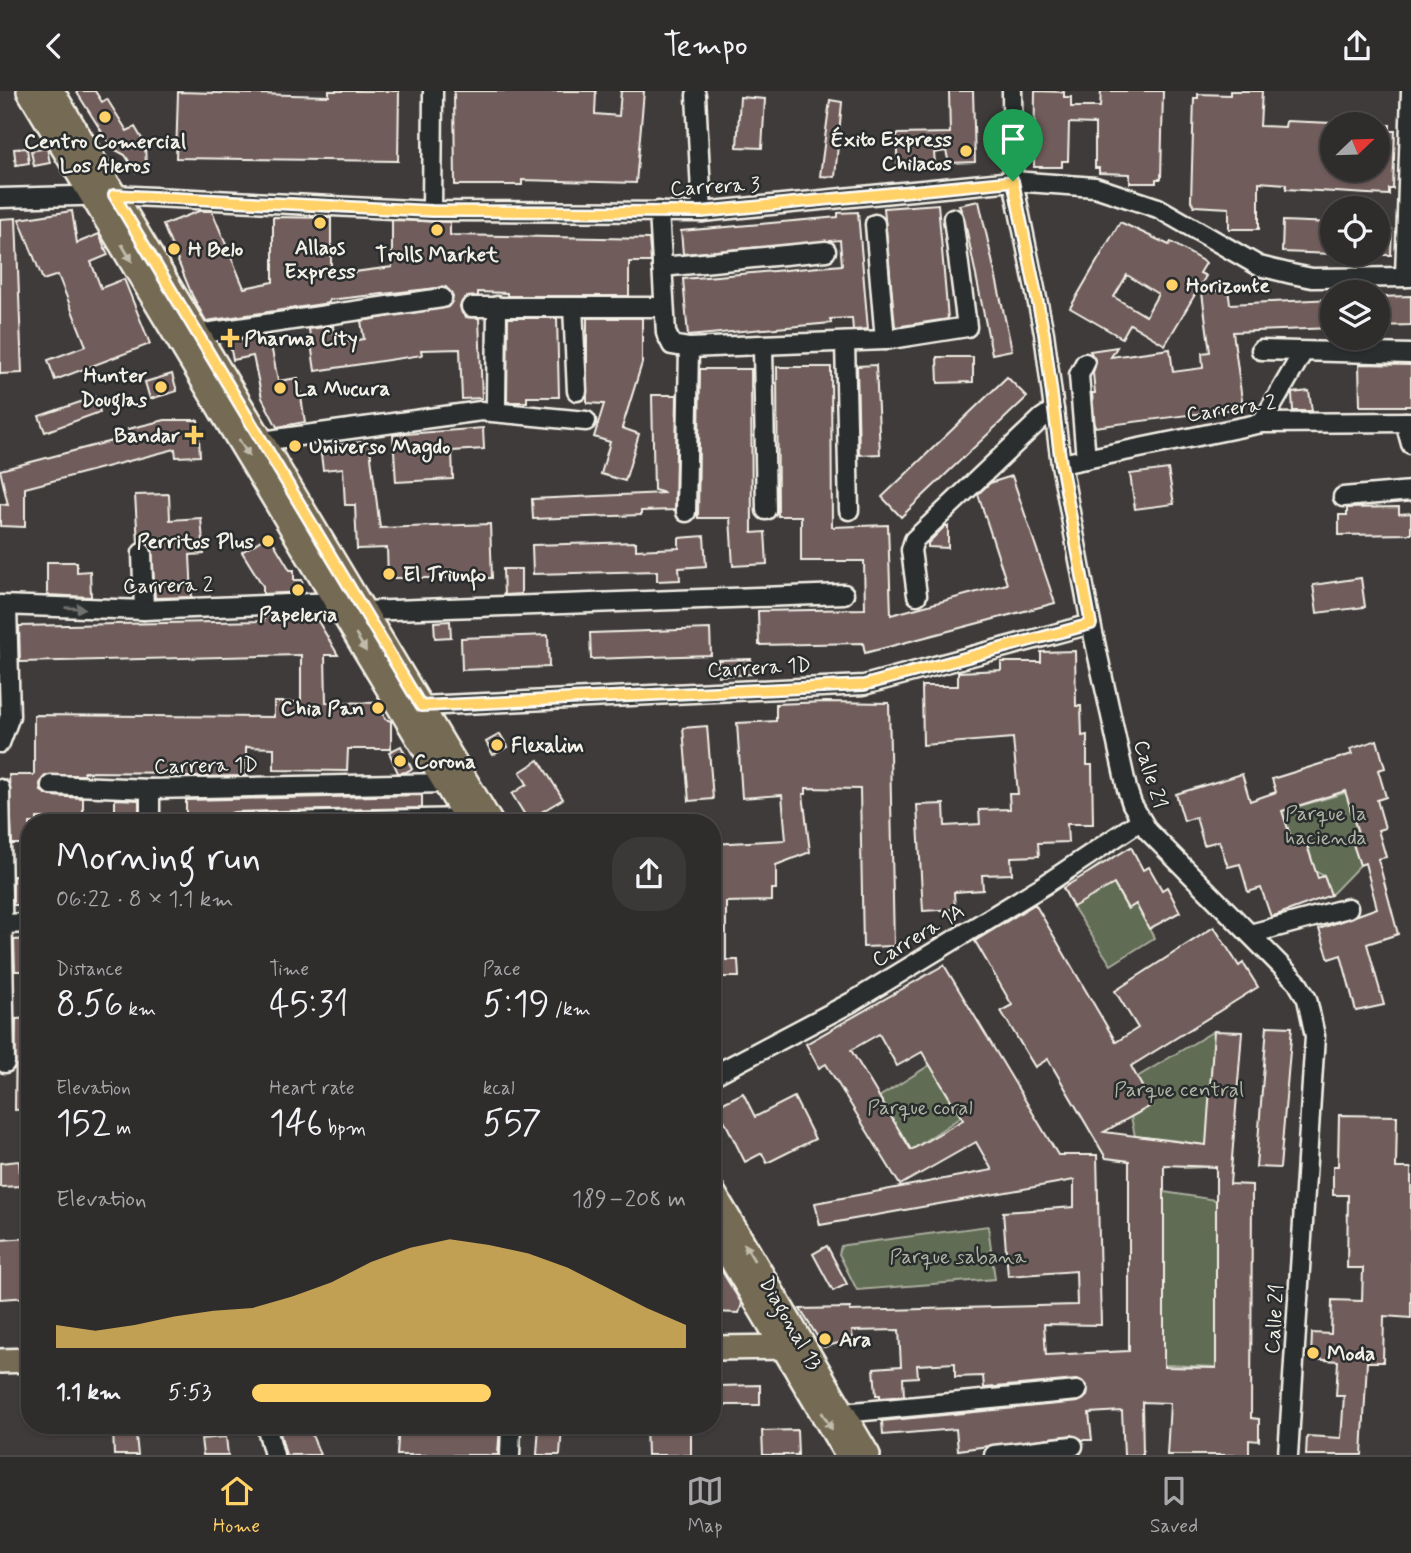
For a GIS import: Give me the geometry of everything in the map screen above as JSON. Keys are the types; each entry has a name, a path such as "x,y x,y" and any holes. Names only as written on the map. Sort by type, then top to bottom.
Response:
{"main road":[{"path":"29,91 198,334 486,814"},
{"path":"51,91 103,195 337,602 464,814"},
{"name":"Diagonal 13","path":"721,1205 869,1455"},
{"name":"Diagonal 13","path":"721,1242 847,1455"},
{"path":"721,1348 796,1346 808,1353"},
{"path":"0,1361 21,1360"}],"street":[{"path":"432,211 433,91"},
{"name":"Calle 21","path":"1012,91 1013,181 1044,333 1061,464 1091,624 1127,789 1140,821 1301,988 1313,1017 1315,1036 1288,1455"},
{"path":"1408,277 1411,91"},
{"path":"696,95 702,212"},
{"name":"Carrera 3","path":"0,198 103,195 432,211 702,212 1013,181 1095,187 1158,208 1259,266 1279,271 1312,278 1408,277"},
{"path":"659,211 666,333 672,345 689,348 885,340 967,327 953,218"},
{"path":"875,224 885,340"},
{"path":"662,267 826,251"},
{"path":"198,334 442,298"},
{"path":"496,404 497,306"},
{"path":"471,307 663,307"},
{"path":"573,307 577,391"},
{"path":"845,342 849,510"},
{"path":"763,347 766,510"},
{"path":"686,512 689,348"},
{"path":"1261,350 1411,354"},
{"path":"1262,423 1303,352"},
{"path":"1086,363 1079,376 1086,459"},
{"path":"917,595 911,550 914,540 1042,418 1054,410"},
{"path":"262,441 481,411 586,421"},
{"path":"1408,422 1411,444"},
{"name":"Carrera 2","path":"1061,464 1262,423 1408,422"},
{"path":"1343,496 1411,491"},
{"path":"142,553 144,610"},
{"path":"364,611 844,594"},
{"name":"Carrera 2","path":"4,605 144,610 337,602"},
{"path":"0,743 10,716 4,605"},
{"name":"Carrera 1D","path":"421,706 864,685 1091,624"},
{"name":"Carrera 1D","path":"51,785 150,789 446,783"},
{"path":"0,789 5,1063"},
{"path":"150,789 150,814"},
{"name":"Carrera 1A","path":"721,1071 852,1002 1046,884 1140,821"},
{"path":"1250,934 1348,908"},
{"path":"4,924 21,923"},
{"path":"843,1413 1077,1391"},
{"path":"269,1434 274,1455"},
{"path":"510,1455 511,1434"},
{"path":"994,1455 1073,1446"}],"green space":[{"name":"Parque la hacienda","path":"1355,790 1350,809 1359,836 1351,838 1360,865 1331,895 1324,876 1315,871 1307,843 1294,847 1282,811"},
{"path":"1102,863 1127,908 1136,904 1154,938 1111,965 1073,907 1087,874"},
{"name":"Parque central","path":"1214,1031 1205,1167 1184,1168 1186,1142 1135,1136 1131,1117 1152,1105 1137,1077"},
{"name":"Parque coral","path":"930,1065 961,1117 911,1150 879,1097"},
{"path":"1164,1192 1216,1200 1216,1367 1164,1365"},
{"name":"Parque sabana","path":"988,1226 995,1279 857,1290 839,1254 841,1246 845,1245"}],"building":[{"path":"76,91 95,91 102,102 107,99 127,131 135,127 145,144 146,165 136,172 125,155 112,148"},
{"path":"329,91 399,91 398,161 176,158 178,92 329,96"},
{"path":"454,91 596,91 595,114 619,116 621,91 644,91 636,183 522,180 522,185 455,185"},
{"path":"949,91 973,91 975,162 949,163 946,151 934,153 935,163 897,164 897,134 950,133"},
{"path":"1035,91 1064,92 1064,97 1071,97 1071,107 1100,107 1101,91 1163,91 1161,179 1156,179 1156,183 1130,183 1130,174 1099,173 1099,168 1095,168 1095,124 1069,123 1068,161 1062,161 1062,167 1034,167"},
{"path":"1230,91 1262,91 1260,126 1285,127 1286,121 1320,122 1320,182 1390,182 1390,131 1395,131 1393,189 1389,189 1389,195 1368,194 1286,189 1286,184 1259,182 1259,229 1229,229 1229,208 1194,206 1191,201 1194,98 1198,98 1198,94 1230,95"},
{"path":"740,97 765,99 762,148 737,147"},
{"path":"830,100 842,102 835,177 820,176"},
{"path":"27,148 29,163 16,165 14,149"},
{"path":"47,148 50,163 34,166 31,151"},
{"path":"979,201 1012,350 992,354 964,217 959,205"},
{"path":"938,204 948,319 895,327 884,208"},
{"path":"72,211 77,243 99,234 108,255 91,262 101,288 124,279 150,344 55,380 48,360 86,346 58,275 43,280 19,219"},
{"path":"199,211 212,211 244,288 273,282 273,217 331,218 331,275 392,267 392,220 450,222 450,235 649,239 651,262 629,262 629,296 507,296 507,293 478,292 478,296 465,298 460,306 462,313 466,317 479,318 482,398 462,399 460,349 421,350 422,355 315,371 309,329 333,326 335,344 364,339 361,321 448,307 453,297 446,287 329,300 329,303 206,321 192,295 163,225"},
{"path":"858,212 868,329 853,330 852,318 830,319 831,323 688,336 683,279 842,265 840,240 683,254 681,231 838,217 838,213"},
{"path":"16,218 22,373 0,374 0,219"},
{"path":"1283,221 1320,223 1320,254 1282,252"},
{"name":"Horizonte","path":"1120,222 1169,245 1171,242 1206,263 1200,273 1206,276 1165,345 1130,324 1122,338 1070,308","holes":["1127,275 1158,294 1146,316 1114,297"]},
{"path":"1390,229 1392,229 1390,255"},
{"path":"1228,289 1230,304 1320,300 1320,328 1233,332 1243,408 1095,427 1092,393 1095,393 1093,373 1096,362 1090,351 1117,347 1111,357 1170,349 1173,372 1203,368 1202,353 1210,352 1202,293"},
{"path":"1411,296 1411,325 1390,326 1390,297"},
{"path":"508,318 557,318 559,397 527,397 527,402 507,402"},
{"path":"587,318 642,318 642,363 622,428 639,434 625,481 601,474 610,442 594,437 604,404 587,403"},
{"path":"269,335 278,381 298,378 305,422 277,427 262,398 253,356 233,360 229,341"},
{"path":"937,357 973,357 973,382 938,383"},
{"path":"1359,364 1411,365 1411,406 1360,406"},
{"path":"876,365 880,454 859,455 857,366"},
{"path":"777,367 831,367 832,527 888,525 891,615 1007,584 978,494 990,483 1012,476 1055,603 865,653 863,643 759,645 758,611 865,609 864,561 801,561 801,516 778,516"},
{"path":"700,369 751,369 752,533 765,532 767,564 733,566 730,518 698,518"},
{"name":"Hunter Douglas","path":"172,374 177,391 150,399 145,382"},
{"path":"1007,377 1027,397 901,517 882,497"},
{"path":"1309,391 1312,411 1293,411 1292,393"},
{"path":"652,395 677,395 675,510 641,511 641,515 533,519 532,499 665,493 654,490"},
{"path":"95,397 100,412 45,432 39,416"},
{"path":"165,420 198,420 200,456 176,457 175,449 25,488 25,527 0,526 0,504 8,505 0,470 131,436 128,429"},
{"path":"483,428 484,449 452,451 453,479 396,482 393,435"},
{"path":"369,441 380,528 490,524 492,578 388,578 387,548 357,549 355,505 345,505 343,468 323,470 320,447"},
{"path":"1168,469 1174,504 1135,509 1130,474"},
{"path":"169,494 170,520 201,518 204,554 190,555 192,597 155,598 152,548 147,543 138,543 135,495"},
{"path":"1399,507 1399,514 1411,513 1411,534 1339,535 1339,515 1347,515 1347,508"},
{"path":"948,526 948,548 928,547 928,543"},
{"path":"269,535 290,570 294,570 294,580 302,580 303,592 263,594 263,586 242,552"},
{"path":"704,536 706,566 679,568 680,580 657,581 657,571 533,574 532,545 636,542 636,550 679,548 679,538"},
{"path":"47,562 77,562 77,572 90,571 91,597 47,595"},
{"path":"503,569 521,569 521,594 504,595"},
{"path":"1361,578 1365,607 1317,613 1313,585"},
{"path":"304,615 304,621 318,621 338,655 325,655 326,702 380,703 385,719 391,721 391,749 348,749 347,771 274,770 274,748 246,747 246,776 186,777 186,773 84,772 84,775 46,775 40,784 41,791 51,796 83,798 83,814 21,814 21,844 12,844 9,775 34,775 34,715 274,717 274,702 301,702 301,655 20,662 19,626 264,621 264,616"},
{"path":"450,621 451,637 435,638 434,622"},
{"path":"710,629 711,655 591,659 590,633"},
{"path":"548,635 549,667 462,670 461,638"},
{"path":"1075,651 1076,706 1081,706 1082,736 1087,735 1087,765 1092,765 1093,824 1067,824 1068,842 1038,843 1039,856 1011,857 1012,874 982,875 983,890 954,892 955,909 923,911 917,805 944,804 945,826 980,824 979,810 1010,809 1009,794 1018,794 1013,738 923,745 922,686 958,686 958,672 1001,670 1001,662 1041,662 1041,652"},
{"path":"751,659 752,674 718,676 718,660"},
{"path":"889,703 894,946 863,947 860,789 806,788 806,794 803,794 810,852 776,865 776,889 772,889 772,901 726,902 726,960 738,960 739,977 721,977 721,844 786,840 782,795 742,798 737,723 776,721 776,704"},
{"path":"707,726 713,799 689,801 683,728"},
{"name":"Flexalim","path":"500,734 508,747 493,755 486,742"},
{"path":"1377,740 1385,768 1378,770 1386,797 1377,800 1385,828 1378,830 1386,857 1378,859 1398,934 1367,944 1384,1005 1356,1011 1341,955 1329,959 1319,929 1377,908 1365,863 1360,865 1351,838 1359,836 1345,791 1282,811 1294,847 1306,843 1318,878 1324,876 1331,895 1271,917 1261,888 1248,892 1240,864 1228,867 1219,841 1204,845 1196,817 1184,821 1176,794 1242,774 1250,801 1276,792 1272,779 1352,754 1350,749"},
{"name":"Corona","path":"401,746 412,769 398,773 389,752"},
{"path":"539,760 563,799 538,814 524,814 512,794 527,784 520,772"},
{"path":"422,795 422,808 186,814 186,800"},
{"path":"115,799 139,800 139,814 115,814"},
{"path":"1131,847 1143,870 1149,867 1162,890 1167,887 1180,912 1149,929 1136,904 1128,909 1114,884 1073,907 1063,888"},
{"path":"13,876 21,876 21,905 13,905"},
{"path":"1035,904 1116,1042 1138,1028 1115,991 1214,927 1239,966 1243,963 1258,987 1131,1066 1152,1105 1104,1132 1206,1145 1214,1031 1242,1032 1230,1184 1252,1185 1251,1418 1259,1419 1259,1441 1249,1440 1249,1455 1167,1455 1170,1403 1142,1402 1143,1455 1124,1455 1122,1411 1089,1413 1092,1440 1083,1440 1072,1435 958,1450 956,1429 883,1435 882,1421 1078,1402 1087,1396 1088,1389 1082,1381 1076,1380 984,1388 983,1376 955,1377 955,1363 917,1365 918,1377 903,1378 904,1396 880,1398 880,1395 876,1395 874,1368 901,1366 899,1330 852,1331 853,1339 824,1347 800,1309 850,1308 850,1311 1077,1305 1076,1271 1008,1276 1003,1212 1074,1207 1074,1180 820,1225 815,1203 992,1170 976,1142 900,1185 826,1064 819,1068 806,1044 944,965 1058,1155 1097,1155 1101,1325 1044,1324 1046,1355 1129,1351 1129,1161 1106,1158 1048,1059 1035,1067 1001,1011 1012,1005 975,941","holes":["879,1034 897,1066 922,1052 963,1120 911,1150 851,1050","1164,1165 1216,1167 1216,1368 1164,1367"]},
{"path":"14,940 21,940 21,971 15,971"},
{"path":"16,1019 21,1019 21,1110 15,1110"},
{"path":"1267,1026 1292,1027 1280,1168 1256,1167"},
{"path":"743,1093 755,1117 794,1097 815,1139 767,1163 762,1153 745,1162 721,1114 721,1104"},
{"path":"1339,1115 1397,1116 1396,1168 1411,1168 1411,1318 1384,1316 1383,1362 1367,1362 1362,1455 1306,1455 1307,1436 1341,1438 1344,1396 1336,1396 1338,1361 1311,1359 1312,1333 1331,1334 1332,1300 1362,1301 1363,1268 1347,1268 1348,1195 1333,1195 1333,1166 1338,1166"},
{"path":"19,1161 21,1186 0,1187 0,1163"},
{"path":"21,1239 21,1298 0,1299 0,1240"},
{"path":"827,1246 847,1284 833,1291 813,1254"},
{"path":"721,1270 742,1304 739,1313 721,1312"},
{"path":"760,1385 760,1405 721,1405 721,1386"},
{"path":"797,1430 798,1455 763,1455 762,1431"},
{"path":"113,1434 136,1434 138,1455 114,1455"},
{"path":"280,1434 312,1434 320,1455 286,1455"},
{"path":"398,1434 499,1434 498,1455 397,1455"},
{"path":"538,1434 561,1434 560,1455 537,1455"},
{"path":"646,1434 691,1434 691,1455 647,1455"},
{"path":"226,1437 228,1455 203,1455 201,1439"}],"place":[{"name":"Centro Comercial Los Aleros","path":"105,117"},
{"name":"Éxito Express Chilacos","path":"966,151"},
{"name":"Allaos Express","path":"320,223"},
{"name":"Trolls Market","path":"437,230"},
{"name":"H Belo","path":"174,249"},
{"name":"Horizonte","path":"1172,285"},
{"name":"Pharma City","path":"230,338"},
{"name":"Hunter Douglas","path":"161,387"},
{"name":"La Mucura","path":"280,388"},
{"name":"Bandar","path":"194,435"},
{"name":"Universo Magdo","path":"295,446"},
{"name":"Perritos Plus","path":"268,541"},
{"name":"El Triunfo","path":"389,574"},
{"name":"Papeleria","path":"298,590"},
{"name":"Chia Pan","path":"378,708"},
{"name":"Flexalim","path":"497,745"},
{"name":"Corona","path":"400,761"},
{"name":"Ara","path":"825,1339"},
{"name":"Moda","path":"1313,1353"}],"route":[{"path":"1013,181 1044,333 1061,464 1091,624 864,685 421,706 114,195 325,203 432,211 702,212 1013,181"}]}
